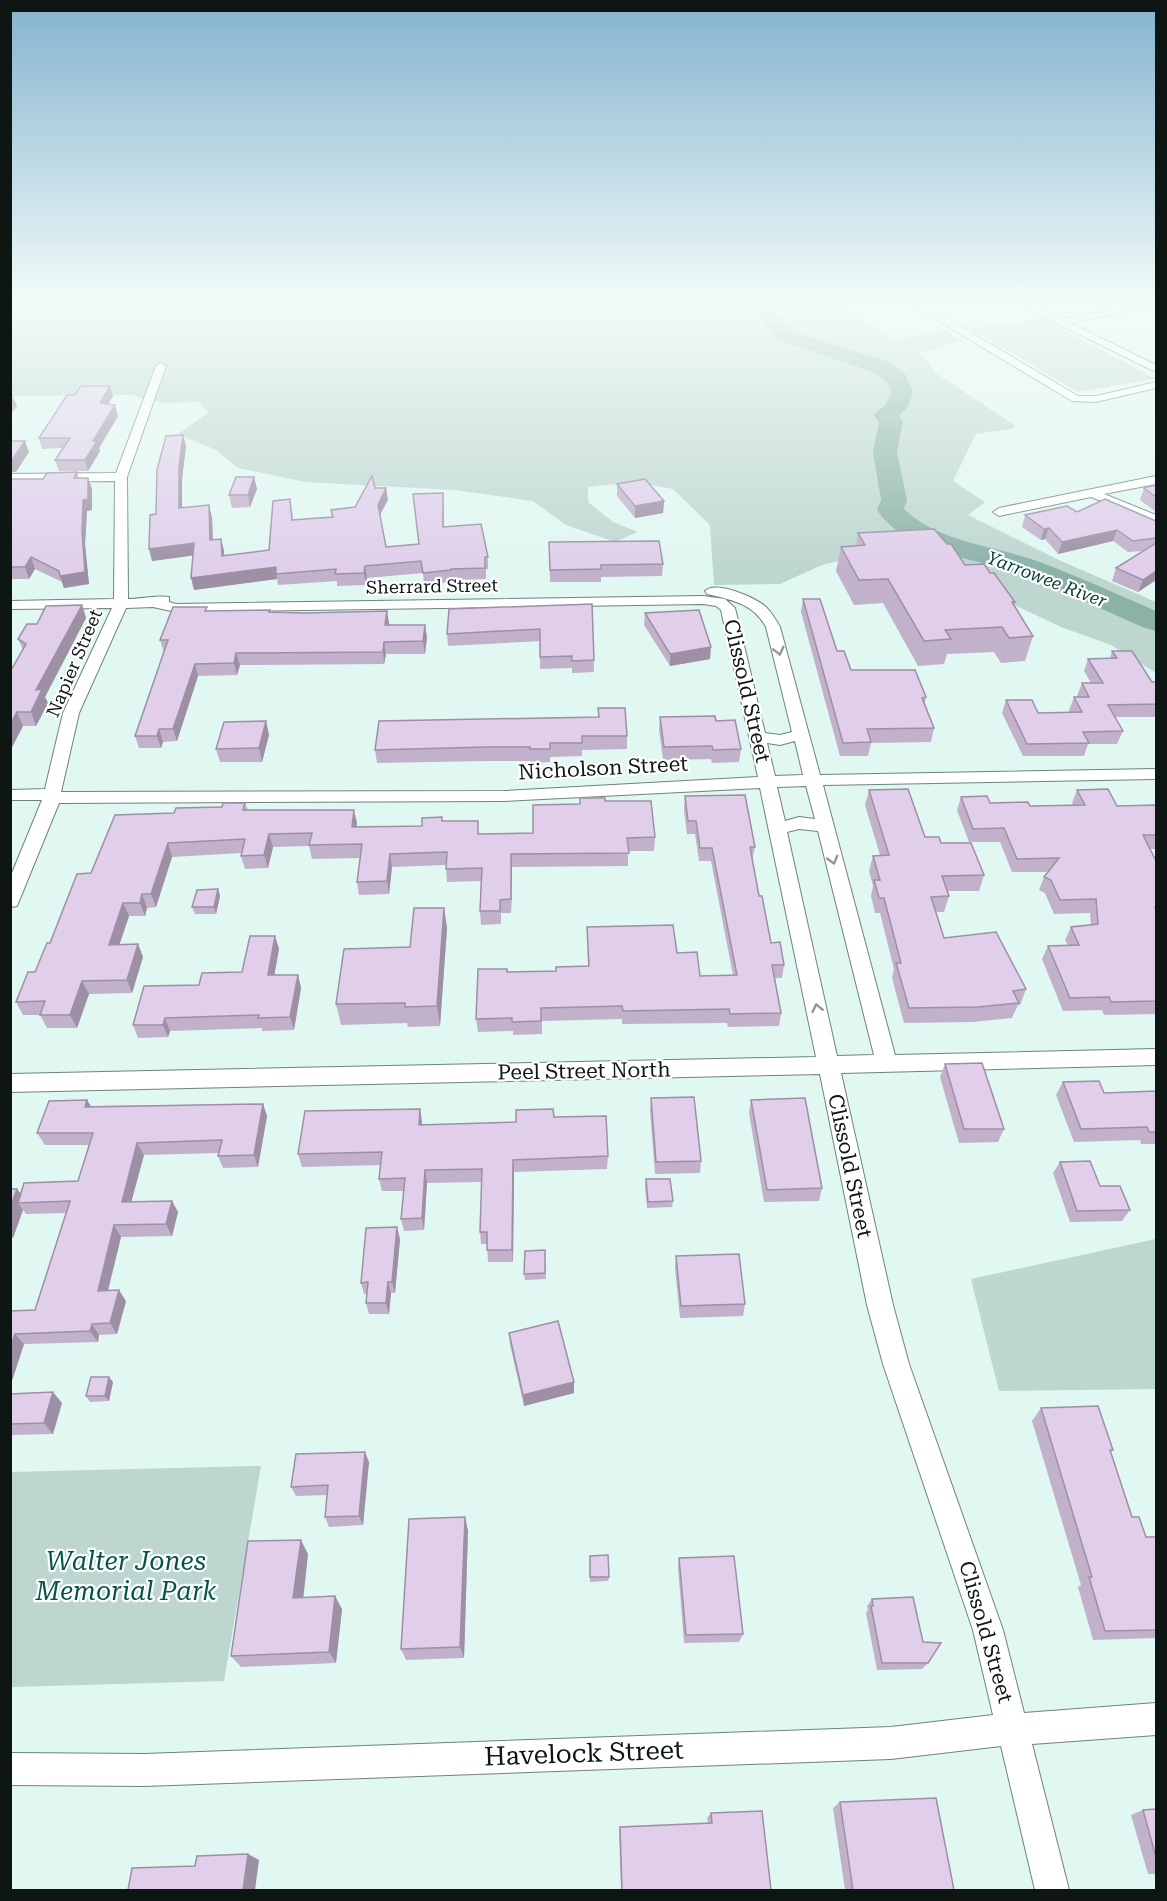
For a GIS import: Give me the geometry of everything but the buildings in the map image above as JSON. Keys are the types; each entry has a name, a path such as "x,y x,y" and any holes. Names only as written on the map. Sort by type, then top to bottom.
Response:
{"street":[{"name":"Napier Street","path":"10,901 52,796 71,713 121,603 121,477 151,395"},
{"path":"1069,395 1076,399 1096,399 1114,395"},
{"path":"10,478 121,477"},
{"path":"999,512 1156,480"},
{"path":"1092,494 1156,519"},
{"name":"Sherrard Street","path":"10,605 153,603 176,608 712,596"},
{"name":"Clissold Street","path":"712,596 748,601 766,613 773,627 886,1063"},
{"name":"Clissold Street","path":"712,596 726,605 732,617 828,1065 891,1345 979,1601 1014,1730 1053,1890"},
{"path":"732,617 748,613 766,613"},
{"path":"758,737 780,740 801,735"},
{"name":"Nicholson Street","path":"10,795 504,796 601,789 812,780 1156,774"},
{"path":"778,828 799,823 824,826"},
{"name":"Peel Street North","path":"10,1083 1156,1057"},
{"name":"Havelock Street","path":"10,1769 144,1770 891,1743 1014,1730 1116,1724 1156,1719"},
{"path":"1116,1724 1156,1724"}],"green space":[{"path":"11,395 968,395 1016,426 1011,429 976,434 953,481 985,502 968,515 1061,561 1156,602 1156,673 1111,645 1061,627 993,595 915,542 822,565 780,584 714,585 710,525 673,489 634,482 588,487 588,502 613,522 638,532 615,542 566,525 533,501 455,490 306,482 238,468 216,450 178,434 208,413 199,402 164,403 131,395"},
{"path":"1156,1239 1156,1389 999,1391 971,1279"},
{"name":"Walter Jones Memorial Park","path":"261,1466 224,1681 11,1687 11,1472"}],"waterway":[{"name":"Yarrowee River","path":"901,395 896,408 885,415 891,421 885,452 894,500 890,510 907,527 946,544 1024,566 1156,622"}]}
